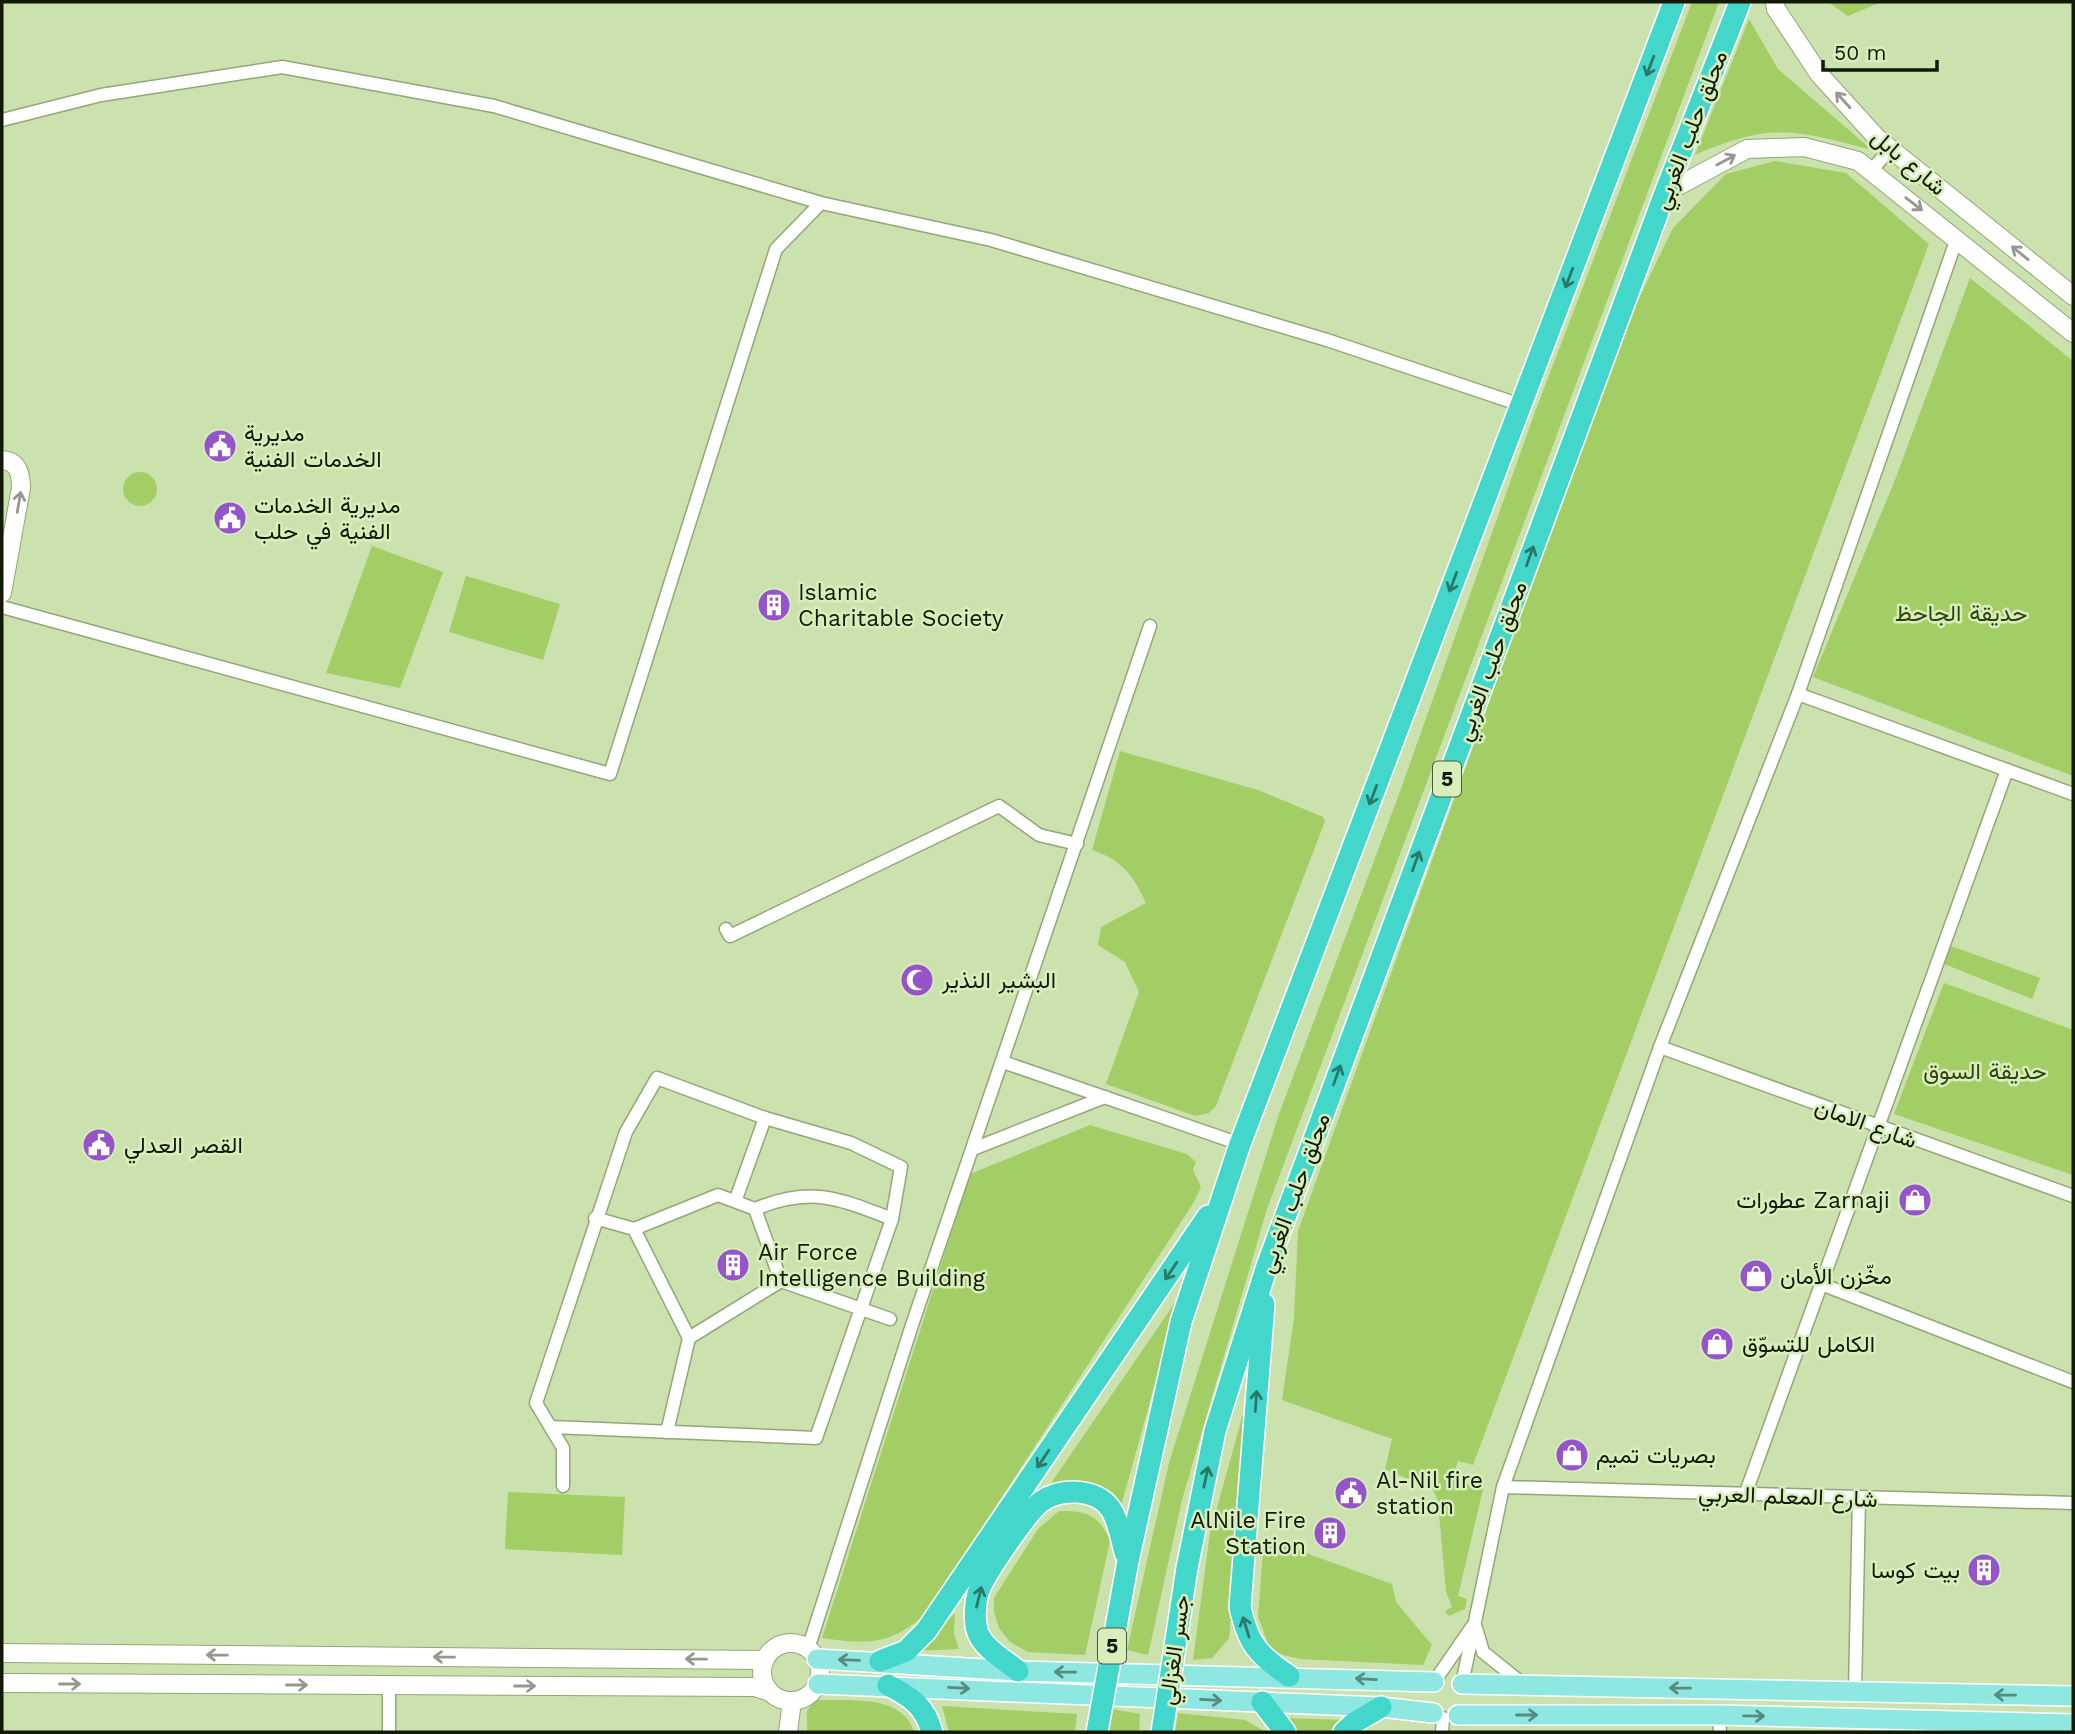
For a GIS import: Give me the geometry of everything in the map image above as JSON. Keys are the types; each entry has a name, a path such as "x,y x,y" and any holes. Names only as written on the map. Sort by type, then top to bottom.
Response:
{"highway":[{"name":"5","path":"1097,1732 1128,1560 1181,1322 1223,1194 1674,2"},
{"name":"محلق حلب الغربي","path":"1187,1567 1215,1431 1266,1266 1665,192 1740,2"},
{"path":"880,1661 906,1651 926,1631 1223,1194"},
{"path":"1266,1266 1240,1607 1245,1632 1261,1657 1289,1676"},
{"path":"1018,1671 989,1648 977,1631 976,1610 980,1588 1025,1519 1042,1501 1068,1492 1091,1494 1111,1508 1128,1560"},
{"name":"جسر الغزالي","path":"1162,1732 1187,1567"},
{"path":"888,1685 916,1699 929,1720 932,1732"},
{"path":"1262,1702 1282,1724 1285,1732"},
{"path":"1345,1732 1353,1723 1381,1707"}],"main road":[{"name":"شارع بابل","path":"1775,2 1776,9 1819,74 1890,149 2073,296"},
{"path":"1665,192 1747,149 1804,146 1858,161 2073,333"},
{"path":"2,593 21,488 21,473 3,457"},
{"path":"770,1692 762,1676 765,1660 776,1647 784,1644 813,1654 1018,1671 1289,1676 1434,1682 1445,1677 1462,1684 2073,1696"},
{"path":"2,1653 765,1660"},
{"path":"813,1654 818,1684"},
{"path":"1434,1682 1427,1694 1444,1719"},
{"path":"2,1683 755,1687 792,1701 807,1696 818,1684 888,1685 1381,1707 1444,1719 2073,1724"},
{"path":"1444,1719 1467,1704 1462,1684"},
{"path":"789,1732 792,1701"}],"street":[{"path":"2,120 101,95 282,67 494,106 821,203 991,240 1327,340 1521,405"},
{"path":"1871,171 1890,149"},
{"path":"2,607 610,775 776,249 821,203"},
{"path":"1462,1684 1503,1487 1660,1047 1798,694 1957,238"},
{"path":"813,1654 912,1325 1150,626"},
{"path":"1798,694 2073,794"},
{"path":"1745,1495 2007,770"},
{"path":"726,929 730,936 999,806 1039,835 1077,844"},
{"name":"شارع الامان","path":"1660,1047 1878,1128 2073,1196"},
{"path":"1003,1062 1240,1144"},
{"path":"552,1427 816,1438 892,1219 901,1167 851,1143 765,1118 657,1079 626,1132 595,1218 536,1403 563,1448 563,1486"},
{"path":"974,1149 1105,1097"},
{"path":"736,1199 765,1118"},
{"path":"595,1218 634,1229 718,1195 736,1199 755,1209 781,1281"},
{"path":"755,1209 798,1195 821,1195 892,1219"},
{"path":"634,1229 688,1338 667,1432"},
{"path":"688,1338 781,1281 890,1319"},
{"path":"1821,1284 2073,1382"},
{"name":"شارع المعلم العربي","path":"1503,1487 2073,1503"},
{"path":"1854,1692 1859,1498"},
{"path":"1434,1682 1475,1624"},
{"path":"1475,1624 1483,1652 1524,1684"},
{"path":"388,1732 389,1685"}],"green space":[{"path":"1692,2 1719,2 1267,1209 1182,1500 1148,1655 1127,1650 1169,1463 1279,1114 1398,797 1535,412"},
{"path":"1828,2 1881,2 1848,16"},
{"path":"1749,19 1778,69 1872,150 1802,134 1783,133 1744,137 1695,155"},
{"path":"1775,161 1846,173 1929,244 1473,1465 1458,1461 1452,1479 1483,1489 1458,1596 1467,1599 1465,1609 1449,1616 1445,1611 1452,1607 1446,1592 1438,1501 1433,1490 1385,1469 1392,1439 1282,1400 1294,1318 1298,1231 1624,329 1673,228 1726,174"},
{"name":"حديقة الجاحظ","path":"1970,278 2073,361 2073,776 1813,677 1895,480"},
{"path":"140,472 152,477 157,489 152,501 140,506 128,501 123,489 128,477"},
{"path":"372,546 443,572 400,688 326,673"},
{"path":"466,576 560,604 543,660 449,632"},
{"path":"1120,751 1258,790 1323,817 1325,821 1216,1106 1209,1113 1195,1116 1106,1084 1139,992 1125,962 1098,945 1101,927 1146,903 1136,884 1119,864 1092,850"},
{"path":"1951,946 2040,978 2032,999 1944,964"},
{"name":"حديقة السوق","path":"1944,983 2073,1030 2073,1175 1894,1114"},
{"path":"1090,1125 1187,1154 1196,1162 1193,1170 1201,1187 1194,1202 925,1615 900,1633 876,1640 865,1642 822,1638 970,1174"},
{"path":"1179,1297 1121,1506 1114,1497 1097,1486 1068,1483 1047,1489"},
{"path":"1256,1367 1229,1638 1212,1658 1193,1660 1210,1533"},
{"path":"508,1492 625,1497 622,1555 505,1549"},
{"path":"1059,1511 1091,1516 1101,1525 1110,1541 1085,1655 1028,1652 1010,1642 999,1628 994,1612 994,1598 1038,1529"},
{"path":"1264,1538 1392,1584 1396,1602 1432,1645 1423,1665 1300,1659 1279,1654 1269,1646 1258,1617"},
{"path":"955,1613 954,1634 959,1649 916,1651"},
{"path":"815,1700 857,1700 886,1705 908,1719 914,1732 807,1732 807,1711"},
{"path":"942,1706 1077,1714 1075,1732 949,1732"},
{"path":"1112,1709 1140,1714 1139,1732 1109,1732"},
{"path":"1178,1713 1245,1720 1266,1732 1175,1732"},
{"path":"1284,1718 1344,1720 1329,1732 1293,1732"}],"place":[{"name":"مديرية الخدمات الفنية","path":"220,446"},
{"name":"مديرية الخدمات الفنية في حلب","path":"230,518"},
{"name":"Islamic Charitable Society","path":"774,605"},
{"name":"البشير النذير","path":"917,980"},
{"name":"القصر العدلي","path":"99,1145"},
{"name":"عطورات Zarnaji","path":"1915,1200"},
{"name":"Air Force Intelligence Building","path":"733,1265"},
{"name":"مخّزن الأمان","path":"1756,1276"},
{"name":"الكامل للتسوّق","path":"1717,1344"},
{"name":"بصريات تميم","path":"1572,1455"},
{"name":"Al-Nil fire station","path":"1351,1493"},
{"name":"AlNile Fire Station","path":"1330,1533"},
{"name":"بيت كوسا","path":"1984,1570"}]}
